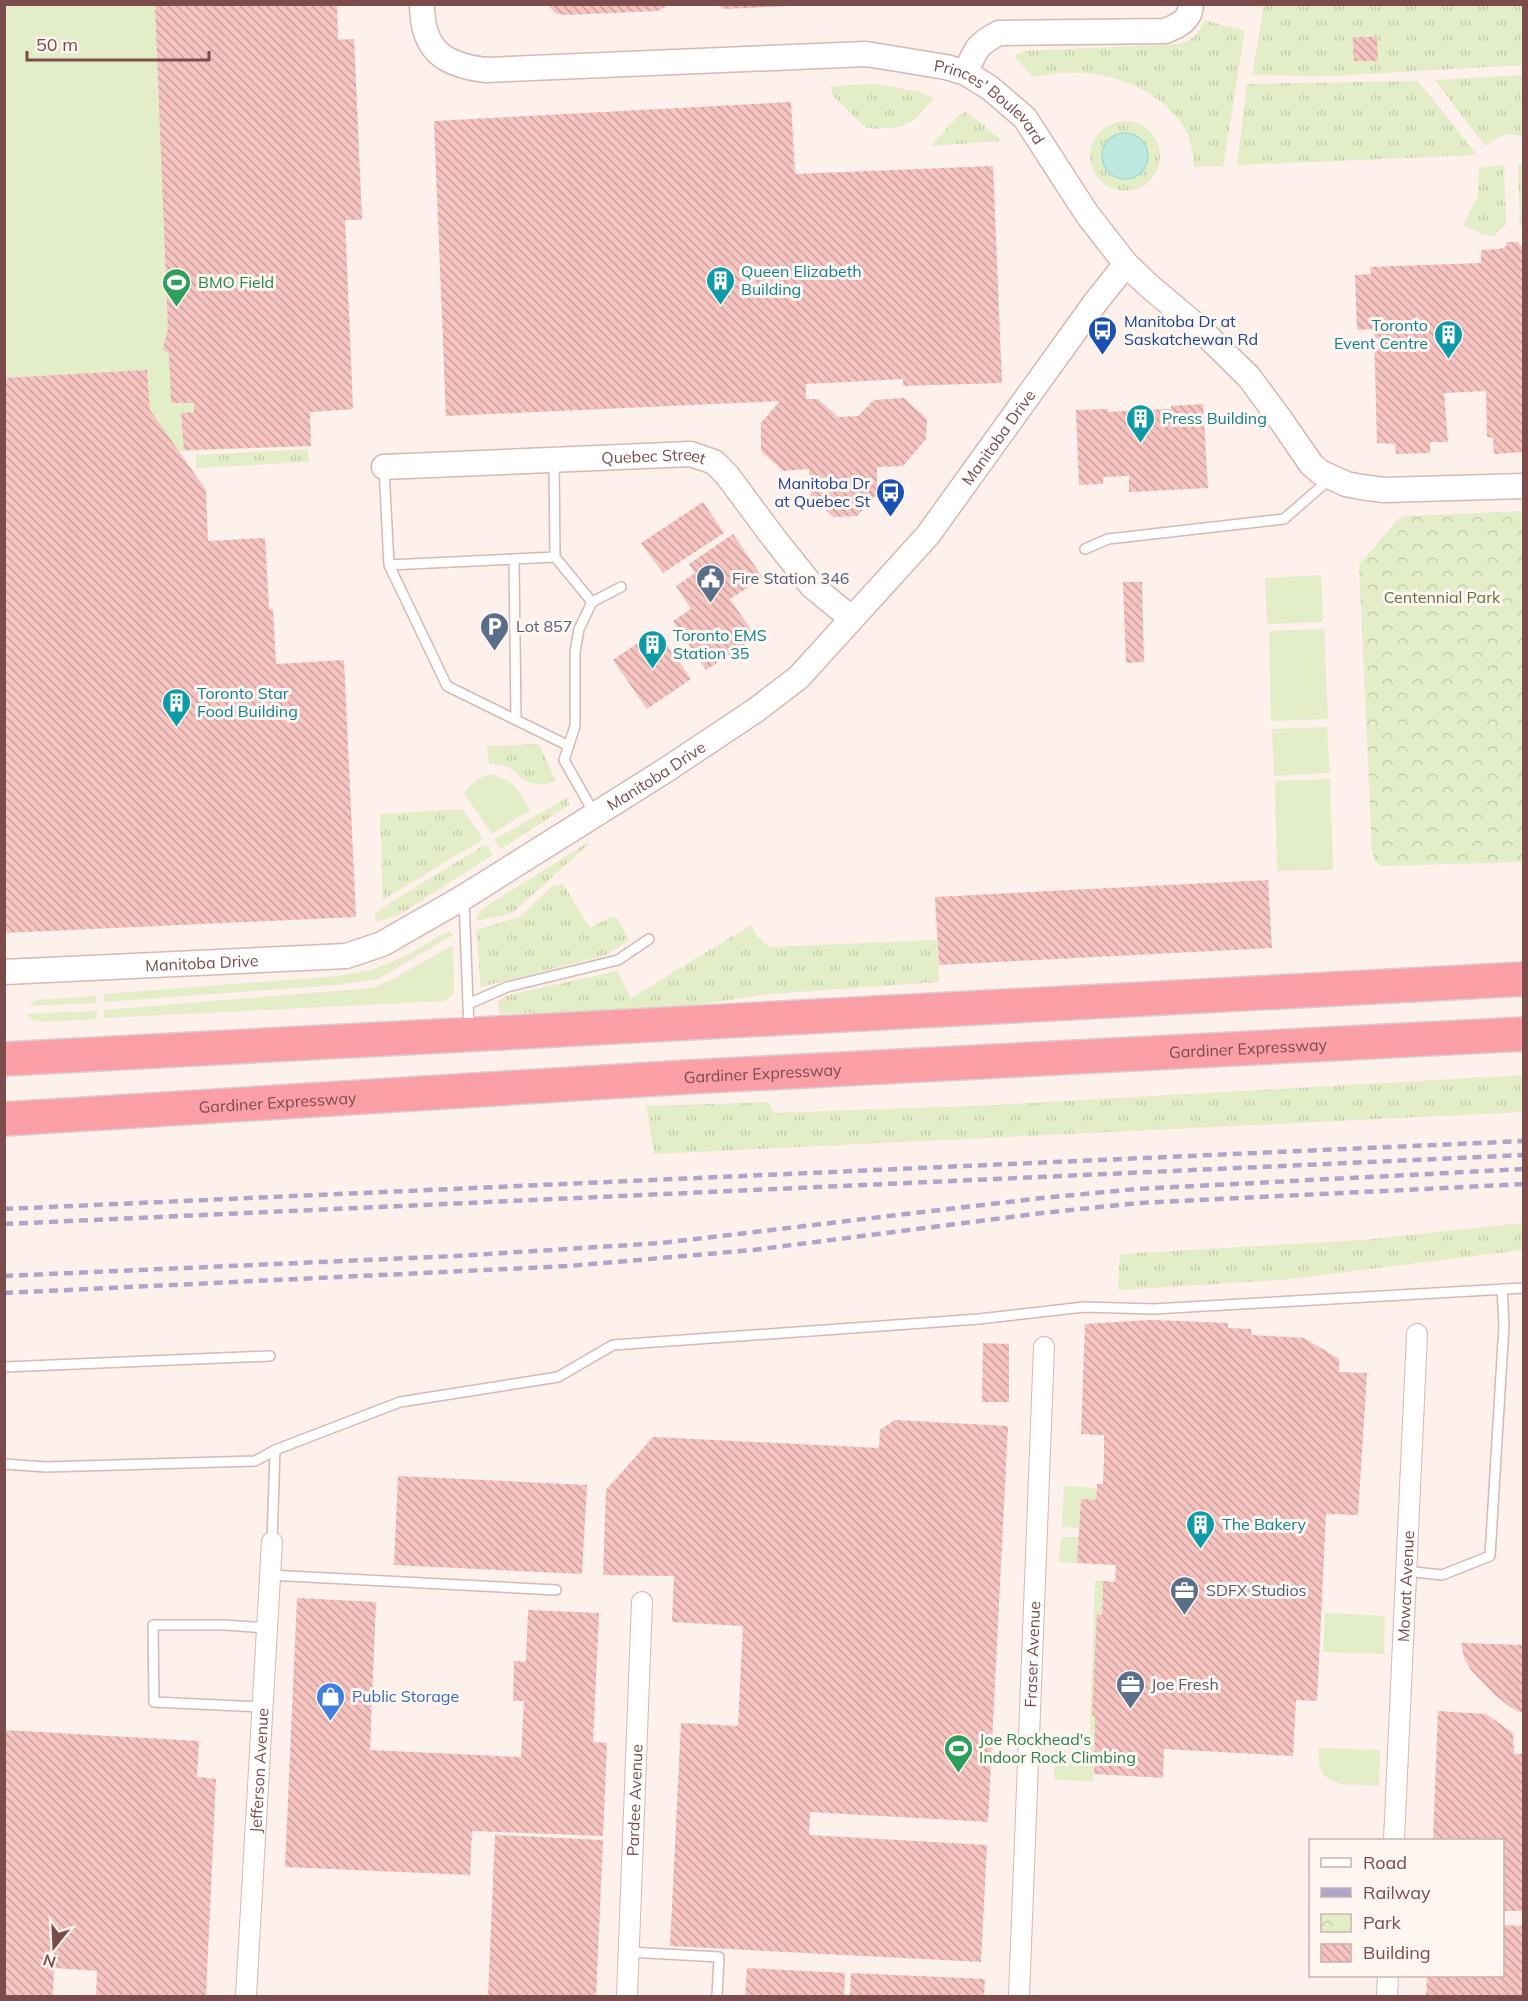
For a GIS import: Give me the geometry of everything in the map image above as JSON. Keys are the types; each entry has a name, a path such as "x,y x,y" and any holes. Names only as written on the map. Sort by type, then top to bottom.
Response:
{"highway":[{"path":"4,1059 1524,979"},
{"name":"Gardiner Expressway","path":"4,1119 687,1077 1524,1034"}],"street":[{"name":"Princes' Boulevard","path":"422,4 424,30 433,48 449,61 486,70 866,54 917,61 966,73 990,88 1025,118 1087,214 1126,264 1199,328 1249,377 1311,464 1331,477 1361,488 1384,490 1524,486"},
{"path":"966,73 974,54 983,41 999,33 1165,31 1177,27 1187,19 1191,11 1191,4"},
{"name":"Manitoba Drive","path":"4,972 346,956 382,944 464,897 595,815 756,711 799,676 928,535 1095,303 1126,264"},
{"name":"Quebec Street","path":"384,467 691,454 714,462 727,475 813,586 851,618"},
{"name":"Mowat Avenue","path":"1394,1839 1417,1334"},
{"name":"Fraser Avenue","path":"1019,1996 1044,1347"},
{"name":"Jefferson Avenue","path":"246,1996 272,1542"},
{"name":"Pardee Avenue","path":"627,1996 642,1602"},
{"path":"1387,1996 1388,1977"}],"lane":[{"path":"554,459 555,557 592,603"},
{"path":"384,467 389,565 447,686 569,746"},
{"path":"1085,549 1108,539 1284,519 1331,477"},
{"path":"389,565 555,557"},
{"path":"514,560 516,720"},
{"path":"595,815 564,760 575,726 575,652 579,629 592,603 621,587"},
{"path":"464,897 469,1029"},
{"path":"468,1004 507,987 618,960 649,939"},
{"path":"4,1464 46,1467 255,1461 275,1450 400,1402 558,1377 613,1345 979,1319 1084,1307 1153,1309 1524,1288"},
{"path":"1406,1571 1442,1575 1490,1556 1504,1325 1502,1289"},
{"path":"4,1367 270,1356"},
{"path":"272,1542 275,1450"},
{"path":"269,1575 556,1590"},
{"path":"262,1707 154,1702 153,1624 266,1628"},
{"path":"629,1952 719,1957 717,1996"}],"green space":[{"name":"BMO Field","path":"4,5 337,5 338,39 354,39 362,220 345,220 353,409 310,412 311,446 5,458"},
{"path":"1264,5 1523,5 1523,65 1334,76 1252,75"},
{"path":"1204,20 1245,31 1223,166 1194,167 1190,141 1183,126 1172,112 1145,91 1129,83 1095,74 1060,73 1033,77 1014,56 1024,51 1180,44 1195,35"},
{"path":"1523,75 1523,137 1512,134 1503,136 1485,146 1435,80"},
{"path":"1418,81 1477,155 1237,165 1247,84"},
{"path":"878,84 919,92 934,98 914,120 900,127 874,129 865,127 833,96 830,86"},
{"path":"965,112 1002,141 930,146 959,116"},
{"path":"1125,121 1144,127 1154,137 1160,156 1154,175 1144,185 1125,191 1106,185 1096,175 1090,156 1096,137 1106,127"},
{"path":"1504,165 1506,225 1497,232 1495,237 1463,225 1478,196 1479,168"},
{"path":"1518,165 1523,165 1523,227 1520,225"},
{"path":"308,449 309,462 196,468 196,455"},
{"name":"Centennial Park","path":"1523,511 1523,862 1382,866 1375,861 1372,851 1359,565 1398,519 1405,516"},
{"path":"1321,575 1323,622 1267,624 1265,578"},
{"path":"1324,629 1328,719 1271,721 1269,631"},
{"path":"1327,727 1330,773 1274,776 1272,729"},
{"path":"539,744 556,781 544,784 531,783 508,767 489,763 487,746"},
{"path":"489,774 510,782 530,810 492,834 464,793 476,780"},
{"path":"1330,779 1333,870 1277,871 1275,781"},
{"path":"568,797 569,805 501,849 494,840"},
{"path":"462,809 483,839 383,900 380,814"},
{"path":"587,843 589,844 512,913 476,921 482,909"},
{"path":"486,844 493,855 399,915 376,922 375,914 391,902"},
{"path":"563,884 590,928 612,916 617,918 628,941 606,955 481,987 476,930 519,917 554,885"},
{"path":"751,925 759,939 770,947 937,940 939,982 768,994 683,1007 499,1014 498,1002 505,996 617,971 631,998"},
{"path":"448,931 453,935 378,979 335,985 104,1002 104,994 339,976 371,970 404,957"},
{"path":"453,945 454,989 453,995 444,1001 104,1018 104,1010 372,988 393,979"},
{"path":"96,996 96,1003 28,1006 37,1000"},
{"path":"97,1011 97,1019 43,1022 33,1020 26,1014"},
{"path":"1523,1075 1523,1112 654,1154 646,1106 769,1102 773,1113 996,1105"},
{"path":"1523,1223 1523,1250 1282,1280 1118,1290 1120,1254 1363,1240"},
{"path":"1064,1486 1096,1488 1096,1500 1081,1500 1079,1528 1062,1527"},
{"path":"1061,1537 1079,1537 1077,1563 1059,1562"},
{"path":"1095,1581 1103,1581 1102,1615 1098,1614 1092,1715 1095,1716 1093,1781 1056,1780 1054,1776 1055,1751 1089,1752"},
{"path":"1325,1613 1385,1616 1384,1654 1323,1652"},
{"path":"1319,1748 1380,1750 1379,1786 1345,1784 1328,1779 1322,1772 1319,1762"}],"water":[{"path":"1125,133 1141,140 1148,156 1141,172 1125,179 1109,172 1102,156 1109,140"}],"building":[{"path":"155,4 337,4 338,40 354,39 362,220 345,220 353,409 310,412 311,446 184,450 181,413 194,412 194,403 171,403 169,354 163,349 168,329"},
{"path":"547,4 670,4 658,11 565,15 555,13"},
{"path":"714,4 789,4 789,6 724,9"},
{"path":"1353,37 1377,37 1378,61 1354,61"},
{"name":"Queen Elizabeth Building","path":"791,102 795,174 993,166 1002,383 903,386 903,379 806,384 806,399 818,399 838,417 858,416 874,400 904,398 927,419 926,439 903,466 877,467 877,494 857,516 833,517 811,496 809,469 783,471 761,451 761,423 780,401 446,416 434,121"},
{"name":"Toronto Event Centre","path":"1506,242 1519,242 1519,245 1524,247 1524,452 1494,454 1493,438 1487,437 1486,391 1444,393 1448,442 1430,442 1430,453 1396,454 1395,444 1377,443 1374,329 1357,330 1355,275 1371,274 1370,267 1481,263 1481,250 1499,249 1507,246"},
{"name":"Toronto Star Food Building","path":"147,370 150,410 206,490 208,541 265,538 269,609 273,609 276,664 344,660 356,917 4,933 4,378"},
{"name":"Press Building","path":"1203,404 1208,488 1129,492 1129,476 1103,477 1103,484 1079,485 1076,410 1108,409 1108,412 1171,409 1171,406"},
{"path":"703,502 724,533 663,573 641,543"},
{"name":"Fire Station 346","path":"733,534 763,578 730,599 756,637 706,670 673,621 691,609 676,586 695,573 689,564"},
{"path":"1123,582 1142,582 1144,662 1126,663"},
{"name":"Toronto EMS Station 35","path":"657,630 691,679 647,709 613,660"},
{"path":"1268,880 1272,948 939,965 935,897"},
{"name":"The Bakery","path":"1151,1320 1228,1323 1228,1328 1251,1329 1252,1335 1304,1338 1339,1359 1339,1372 1367,1373 1358,1515 1326,1514 1317,1701 1296,1700 1293,1756 1164,1749 1163,1778 1094,1774 1095,1716 1092,1715 1097,1614 1102,1615 1103,1581 1115,1582 1116,1565 1077,1563 1081,1499 1096,1500 1097,1484 1103,1484 1104,1458 1104,1435 1081,1434 1085,1324"},
{"path":"983,1343 1009,1344 1009,1402 982,1402"},
{"path":"895,1420 1008,1426 988,1822 810,1812 809,1835 987,1845 981,1962 670,1946 681,1723 738,1726 743,1626 672,1622 674,1576 603,1575 606,1490 653,1437 879,1448 880,1430"},
{"path":"398,1476 587,1485 582,1574 394,1565"},
{"name":"Public Storage","path":"297,1598 376,1602 370,1750 521,1757 524,1701 513,1701 514,1661 526,1662 528,1610 599,1613 593,1742 607,1743 603,1836 472,1831 470,1875 285,1867"},
{"path":"1461,1643 1524,1645 1524,1714 1510,1707 1495,1695 1471,1670 1464,1657"},
{"path":"1438,1711 1486,1714 1513,1733 1514,1754 1524,1754 1524,1911 1504,1911 1504,1839 1433,1839"},
{"path":"4,1730 199,1741 197,1777 216,1779 206,1996 96,1996 97,1971 54,1968 53,1996 4,1996"},
{"path":"495,1835 603,1840 596,1996 488,1996"},
{"path":"1504,1925 1524,1926 1524,1996 1426,1996 1427,1977 1504,1977"},
{"path":"747,1968 845,1973 844,1996 745,1996"},
{"path":"851,1973 985,1979 984,1996 850,1996"}],"railway":[{"path":"4,1209 1524,1141"},
{"path":"4,1224 1524,1155"},
{"path":"4,1276 456,1256 661,1243 1137,1189 1524,1169"},
{"path":"4,1293 569,1266 753,1250 1139,1203 1524,1184"}],"place":[{"name":"Queen Elizabeth Building","path":"720,306"},
{"name":"BMO Field","path":"177,308"},
{"name":"Manitoba Dr at Saskatchewan Rd","path":"1103,356"},
{"name":"Toronto Event Centre","path":"1449,360"},
{"name":"Press Building","path":"1141,444"},
{"name":"Manitoba Dr at Quebec St","path":"891,518"},
{"name":"Fire Station 346","path":"711,604"},
{"name":"Lot 857","path":"495,652"},
{"name":"Toronto EMS Station 35","path":"652,670"},
{"name":"Toronto Star Food Building","path":"176,728"},
{"name":"The Bakery","path":"1201,1550"},
{"name":"SDFX Studios","path":"1185,1616"},
{"name":"Joe Fresh","path":"1130,1710"},
{"name":"Public Storage","path":"331,1722"},
{"name":"Joe Rockhead's Indoor Rock Climbing","path":"958,1774"}]}
